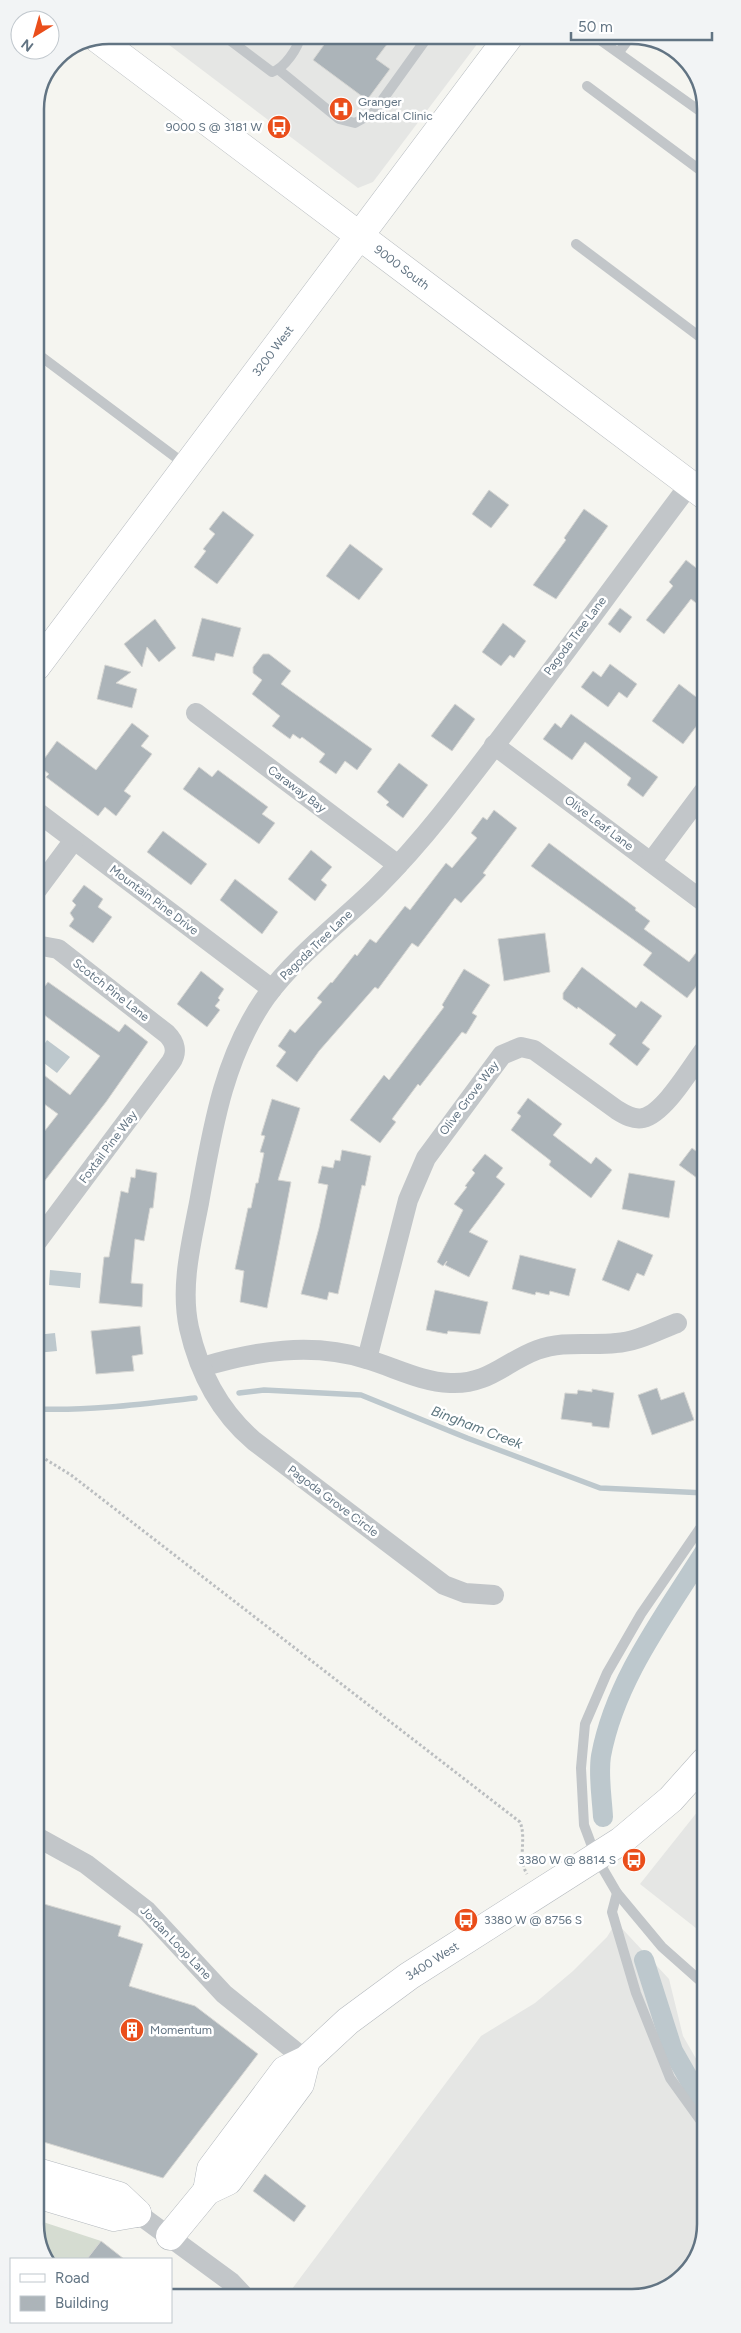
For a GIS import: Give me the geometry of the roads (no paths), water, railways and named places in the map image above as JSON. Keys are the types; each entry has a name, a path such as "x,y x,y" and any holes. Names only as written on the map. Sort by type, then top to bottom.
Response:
{"street":[{"name":"9000 South","path":"105,44 697,489"},
{"name":"3200 West","path":"44,656 503,44"},
{"name":"Pagoda Tree Lane","path":"202,1367 189,1329 187,1312 188,1266 221,1092 244,1036 272,990 302,955 398,865 443,813 494,744 697,489"},
{"name":"Caraway Bay","path":"196,713 398,865"},
{"name":"Olive Leaf Lane","path":"494,744 697,897"},
{"path":"651,862 697,801"},
{"name":"Mountain Pine Drive","path":"44,818 272,990"},
{"path":"44,880 74,840"},
{"name":"Scotch Pine Lane","path":"44,946 58,949 167,1034 172,1038 175,1050"},
{"name":"Olive Grove Way","path":"367,1359 408,1200 419,1171 434,1145 502,1055 521,1047 534,1050 617,1110 628,1116 641,1118 653,1113 664,1104 697,1060"},
{"name":"Foxtail Pine Way","path":"44,1232 171,1062 175,1050"},
{"path":"202,1367 233,1358 304,1349 342,1352 429,1380 465,1383 488,1377 524,1356 549,1346 572,1343 627,1342 677,1323"},
{"name":"Pagoda Grove Circle","path":"202,1367 221,1406 236,1425 254,1441 444,1585 458,1592 494,1595"},
{"name":"3400 West","path":"306,2060 348,2021 376,2000 596,1857 656,1813 697,1770"},
{"name":"Jordan Loop Lane","path":"44,1841 86,1864 147,1911 224,1994 306,2060"},
{"path":"170,2236 207,2191 228,2181 300,2084 306,2060"},
{"path":"44,2174 119,2196 137,2213 231,2282 238,2289"},
{"path":"44,2196 114,2217 137,2213"}],"lane":[{"path":"235,44 272,72 279,70 299,44"},
{"path":"279,70 339,118 355,123 373,113 423,44"},
{"path":"607,44 697,109"},
{"path":"619,52 625,44"},
{"path":"587,86 697,169"},
{"path":"576,244 697,335"},
{"path":"44,359 187,466"},
{"path":"697,1533 641,1614 607,1673 585,1724 580,1768 584,1826 596,1857 617,1893 662,1947 697,1978"},
{"path":"617,1893 612,1912 636,1993 670,2078 697,2116"}],"waterway":[{"name":"Bingham Creek","path":"239,1393 264,1390 361,1395 467,1438 600,1488 697,1493"},
{"name":"Bingham Creek","path":"44,1409 96,1408 195,1398"},
{"path":"603,1817 600,1763 608,1728 618,1701 643,1649 697,1563"},
{"path":"644,1960 673,2051 697,2093"}],"place":[{"name":"Granger Medical Clinic","path":"341,109"},
{"name":"9000 S @ 3181 W","path":"279,127"},
{"name":"3380 W @ 8814 S","path":"634,1860"},
{"name":"3380 W @ 8756 S","path":"466,1920"},
{"name":"Momentum","path":"132,2030"}]}
